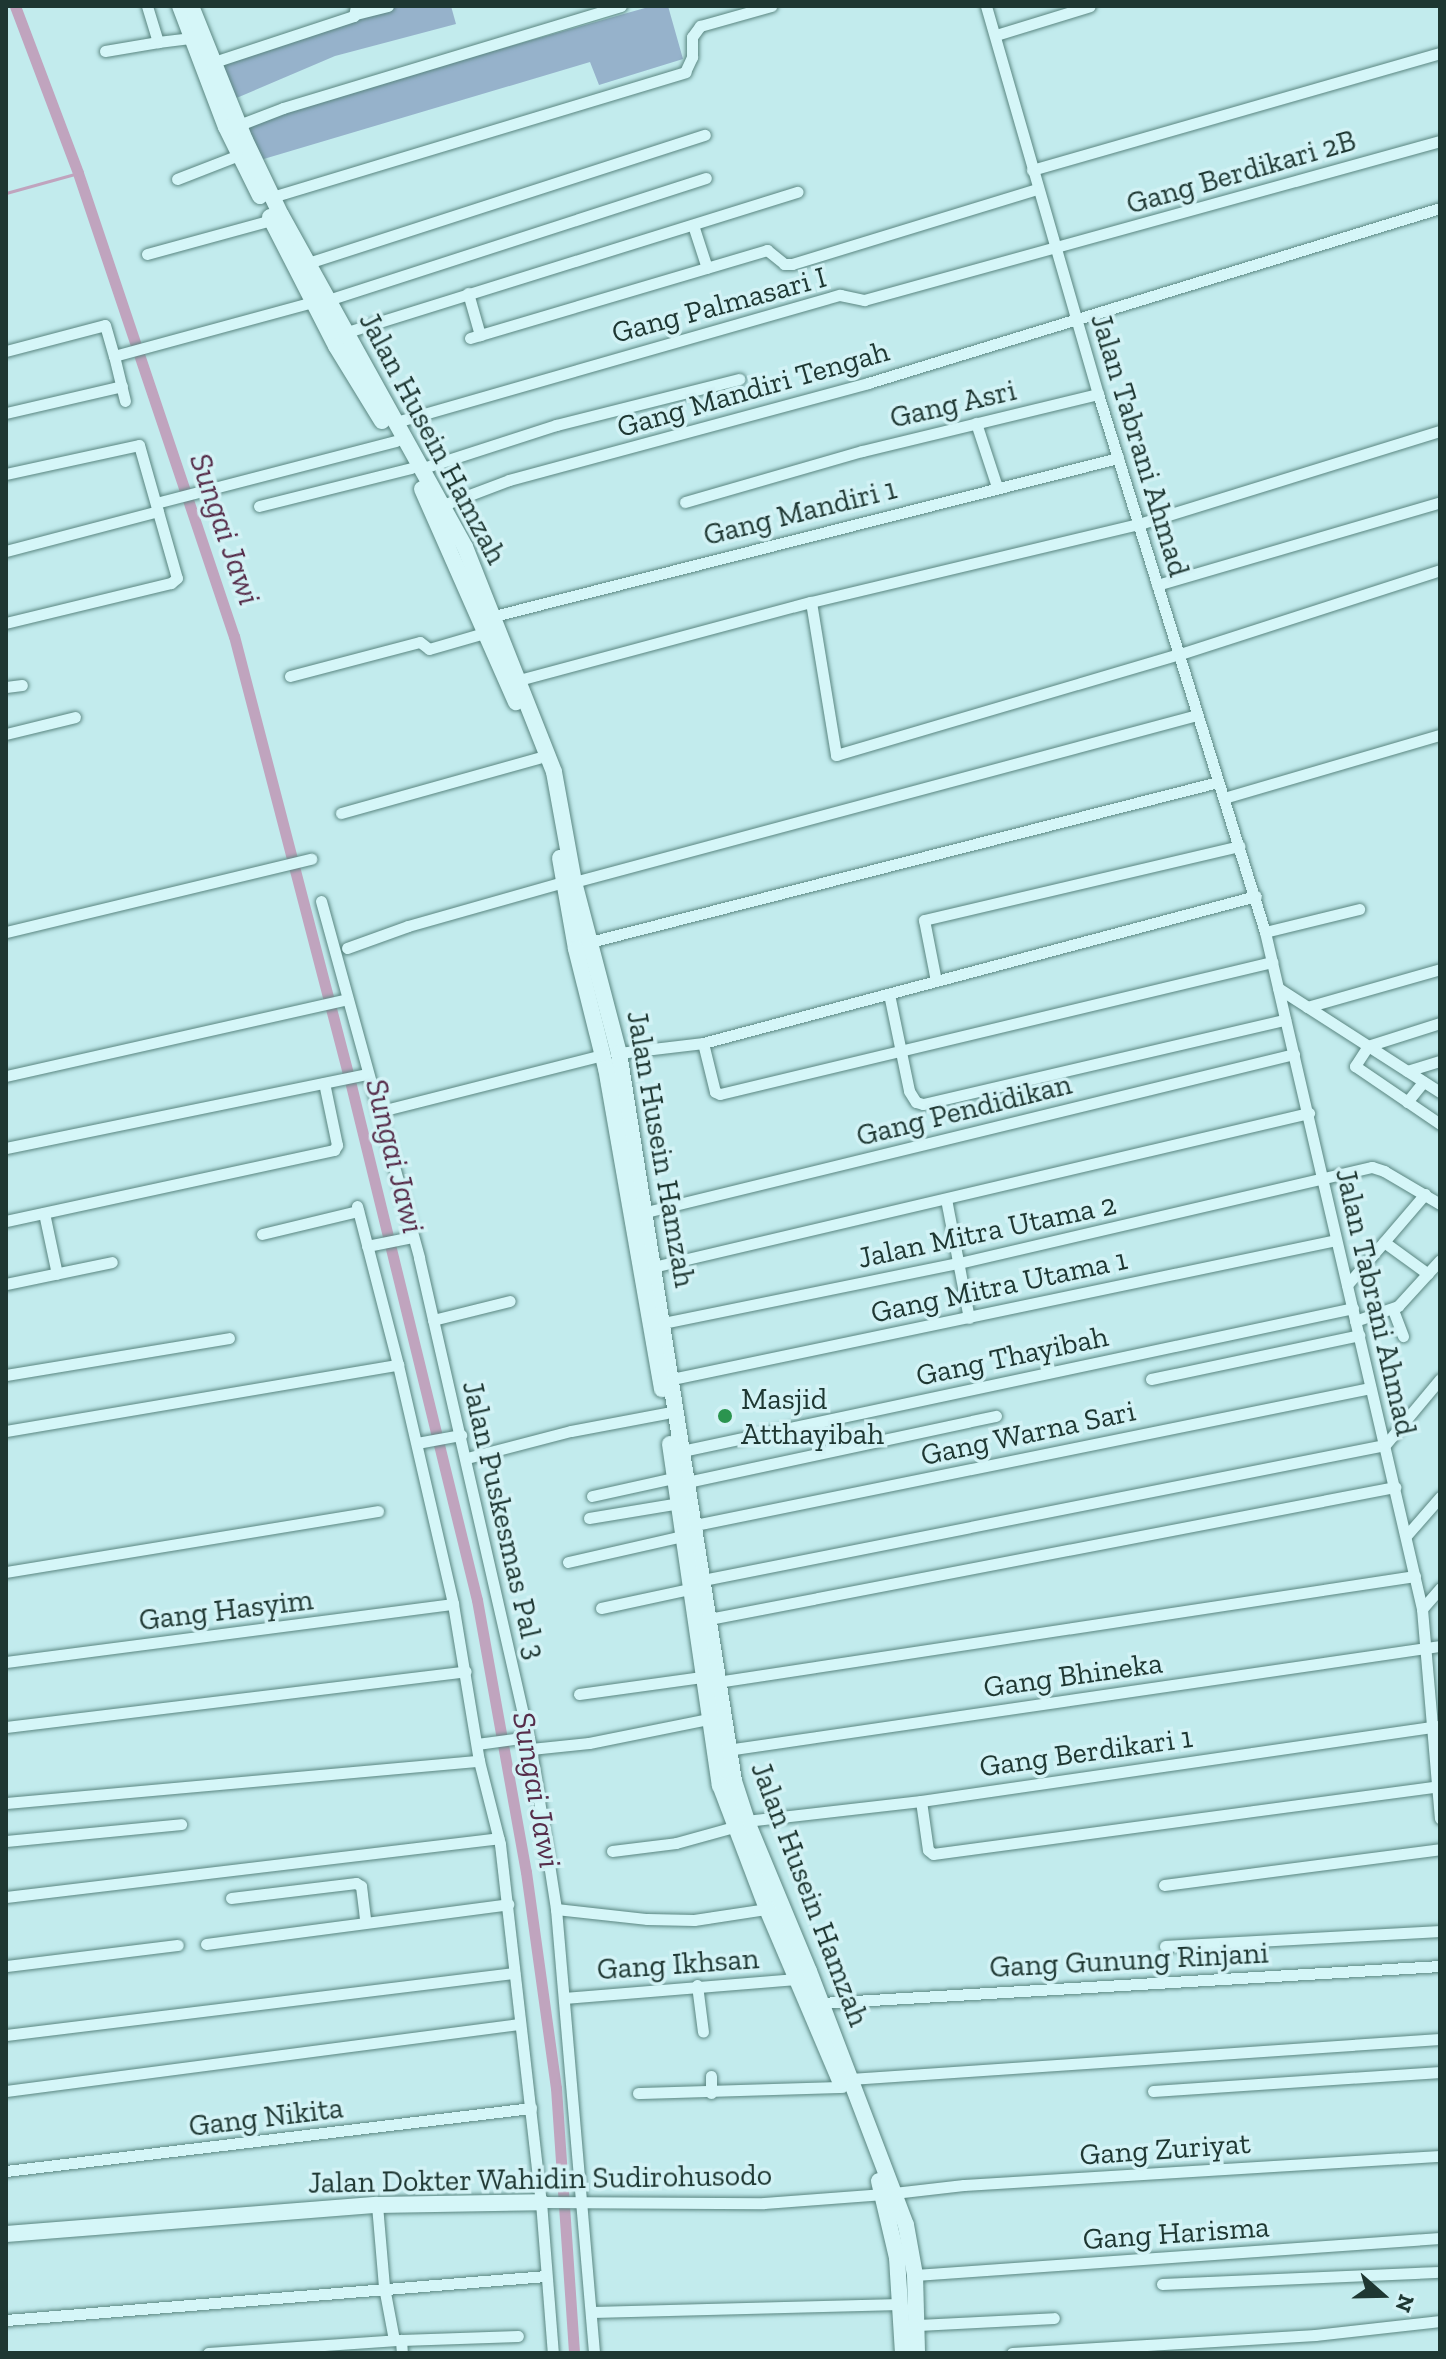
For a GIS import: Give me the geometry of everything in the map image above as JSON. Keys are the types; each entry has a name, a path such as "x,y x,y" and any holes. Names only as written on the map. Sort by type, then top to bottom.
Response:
{"street":[{"path":"147,6 158,42"},
{"name":"Jalan Husein Hamzah","path":"180,6 190,38 208,64 272,197 308,263 320,301"},
{"name":"Jalan Husein Hamzah","path":"191,6 239,155 271,220 396,422 484,633 519,680 554,772 569,882 590,942 611,1054 643,1244 666,1413 689,1530 710,1679 740,1824 767,1909 796,1979 846,2083"},
{"path":"208,64 356,10 388,6"},
{"path":"239,125 283,108 621,6"},
{"path":"272,197 685,72 692,57 692,37 696,29 771,6"},
{"name":"Jalan Tabrani Ahmad","path":"986,6 1098,394 1256,896 1309,1113 1320,1181 1422,1609 1436,1726 1440,1818"},
{"path":"996,35 1090,6"},
{"path":"105,51 190,38"},
{"path":"1032,170 1440,53"},
{"path":"308,263 705,135"},
{"name":"Gang Berdikari 2B","path":"1056,250 1440,141"},
{"path":"177,179 239,155"},
{"path":"119,354 320,301 706,178"},
{"path":"468,293 475,337 767,250 784,264 792,264 1038,189"},
{"path":"345,343 468,293 798,192"},
{"name":"Gang Mandiri Tengah","path":"443,505 497,484 842,390 1440,208"},
{"path":"147,254 271,220"},
{"path":"693,225 707,268"},
{"name":"Gang Palmasari I","path":"396,422 826,299 844,295 864,300 1056,250"},
{"path":"6,351 105,325 119,354 125,401"},
{"name":"Jalan Husein Hamzah","path":"345,343 396,441 443,505 494,616 505,663 538,758 611,1054 646,1212 643,1244 653,1267 663,1323 682,1451 681,1480"},
{"path":"259,506 417,468 556,425 739,379"},
{"path":"6,413 122,386"},
{"name":"Gang Asri","path":"685,502 819,463 1098,394"},
{"path":"976,423 997,487"},
{"path":"519,680 811,602 1139,524 1440,431"},
{"path":"6,551 157,507 171,498 396,441"},
{"path":"6,474 139,445 175,581 6,623"},
{"name":"Gang Mandiri 1","path":"494,616 1118,458"},
{"path":"1157,585 1440,502"},
{"path":"811,602 836,755 1180,654 1440,570"},
{"path":"290,676 420,642 429,649 484,633"},
{"path":"6,687 22,685"},
{"path":"347,948 408,926 1197,715"},
{"path":"6,734 75,717"},
{"path":"1224,798 1440,735"},
{"path":"341,813 538,758"},
{"path":"590,942 1218,782"},
{"path":"936,981 924,920 1239,846"},
{"path":"6,932 306,861"},
{"path":"381,1111 611,1054 703,1043 1256,896"},
{"name":"Jalan Puskesmas Pal 3","path":"321,901 364,1075 381,1111 433,1320 457,1436 467,1458 526,1742 556,1909 594,2353"},
{"path":"1265,932 1359,909"},
{"path":"703,1043 715,1092 720,1094 1272,962"},
{"path":"1307,1007 1440,969"},
{"path":"1278,988 1440,1092"},
{"path":"889,994 911,1096 916,1102 932,1103 1285,1020"},
{"path":"6,1076 343,1000"},
{"path":"1440,1023 1368,1046 1356,1068 1440,1124"},
{"name":"Gang Pendidikan","path":"646,1212 1294,1054"},
{"path":"1407,1071 1440,1061"},
{"path":"6,1148 364,1075"},
{"path":"6,1221 334,1150 337,1145 328,1082"},
{"path":"1407,1102 1423,1082"},
{"path":"653,1267 1309,1113"},
{"name":"Jalan Mitra Utama 2","path":"663,1323 959,1263 1374,1167 1440,1204"},
{"path":"1347,1285 1425,1194"},
{"path":"946,1199 969,1318"},
{"path":"262,1234 358,1209 372,1246 398,1365 421,1443 480,1744 479,1761 498,1838 531,2108 553,2353"},
{"path":"44,1213 57,1274"},
{"path":"372,1246 412,1237"},
{"name":"Gang Mitra Utama 1","path":"672,1379 1336,1240"},
{"path":"1384,1242 1428,1274"},
{"path":"1403,1336 1393,1310 1440,1260"},
{"path":"6,1284 112,1262"},
{"path":"433,1320 510,1301"},
{"name":"Gang Thayibah","path":"682,1451 1354,1315 1393,1310"},
{"path":"1151,1379 1359,1335"},
{"path":"6,1375 229,1338"},
{"path":"6,1431 398,1365"},
{"path":"601,1608 696,1584 1385,1445 1440,1379"},
{"name":"Gang Warna Sari","path":"568,1562 689,1530 1370,1388"},
{"path":"467,1458 571,1431 666,1413"},
{"path":"592,1496 996,1416"},
{"path":"421,1443 457,1436"},
{"path":"709,1619 1395,1487"},
{"path":"1406,1536 1440,1497"},
{"path":"589,1518 684,1502"},
{"path":"6,1572 378,1511"},
{"path":"579,1694 710,1679 1415,1576"},
{"name":"Jalan Husein Hamzah","path":"696,1584 709,1619 708,1719 720,1785 821,2003 846,2083 889,2193 906,2225 915,2275 917,2353"},
{"path":"1422,1609 1440,1588"},
{"name":"Gang Hasyim","path":"6,1662 453,1604"},
{"name":"Gang Bhineka","path":"727,1750 1440,1646"},
{"path":"6,1727 466,1671"},
{"path":"480,1744 589,1743 708,1719"},
{"name":"Gang Berdikari 1","path":"612,1851 676,1843 740,1824 921,1801 1436,1726"},
{"path":"6,1803 479,1761"},
{"path":"921,1801 928,1850 933,1854 1438,1786"},
{"path":"6,1841 181,1824"},
{"path":"6,1897 498,1838"},
{"path":"1164,1885 1440,1849"},
{"path":"231,1898 356,1883 361,1886 365,1921"},
{"path":"206,1944 508,1904"},
{"path":"556,1909 647,1919 694,1920 767,1909"},
{"path":"1165,1946 1440,1931"},
{"path":"6,1966 178,1945"},
{"name":"Gang Gunung Rinjani","path":"821,2003 1440,1966"},
{"path":"6,2035 514,1973"},
{"name":"Gang Ikhsan","path":"564,1998 796,1979"},
{"path":"697,1985 703,2032"},
{"path":"6,2091 519,2024"},
{"path":"638,2093 711,2093 1440,2039"},
{"path":"1153,2091 1440,2072"},
{"path":"711,2076 711,2093"},
{"name":"Gang Nikita","path":"6,2171 531,2108"},
{"name":"Gang Zuriyat","path":"889,2193 964,2185 1440,2156"},
{"name":"Jalan Husein Hamzah","path":"889,2193 903,2353"},
{"name":"Jalan Dokter Wahidin Sudirohusodo","path":"6,2234 377,2205 764,2203 889,2193"},
{"path":"377,2205 384,2287 402,2353"},
{"name":"Gang Harisma","path":"915,2275 1440,2238"},
{"path":"1162,2284 1440,2272"},
{"path":"6,2320 546,2276"},
{"path":"592,2312 900,2304"},
{"path":"918,2325 1054,2318"},
{"path":"1012,2353 1315,2335 1440,2321"},
{"path":"208,2353 397,2340 518,2336"}],"shaded area":[{"path":"358,6 451,6 456,24 335,56 220,105 204,66 360,16"},
{"path":"652,6 668,6 683,59 599,85 590,62 257,161 239,123"}],"waterway":[{"name":"Sungai Jawi","path":"15,6 78,173 234,636 350,1081 477,1600 526,1872 556,2088 574,2353"},
{"path":"6,193 78,173"}],"place":[{"name":"Masjid Atthayibah","path":"725,1416"}]}
